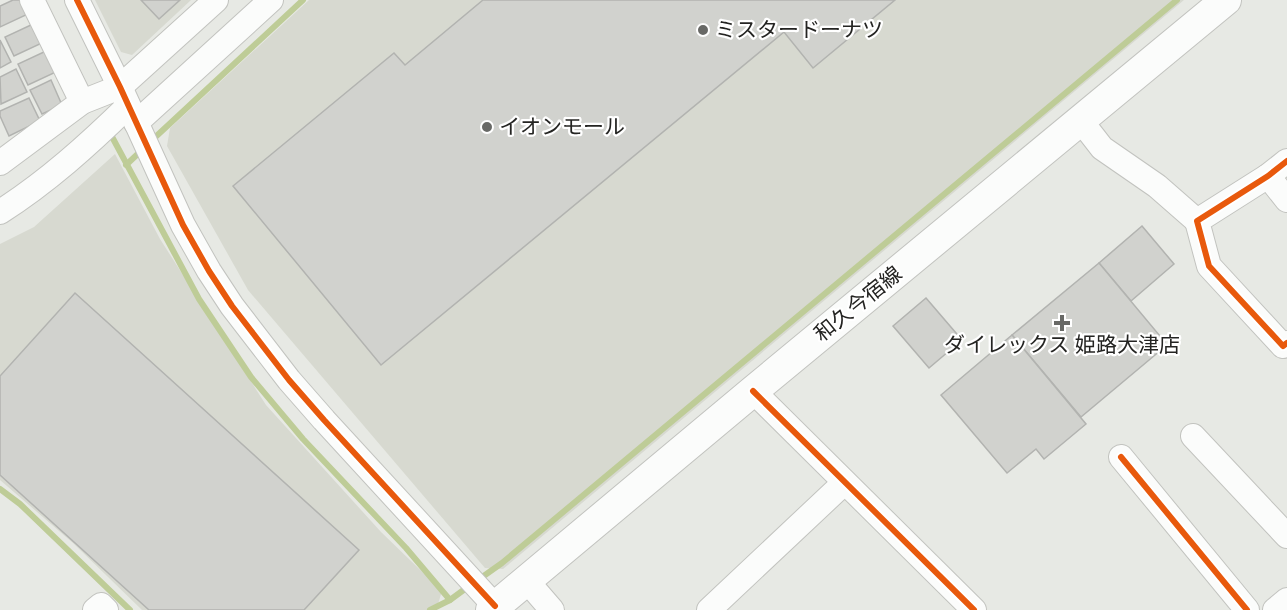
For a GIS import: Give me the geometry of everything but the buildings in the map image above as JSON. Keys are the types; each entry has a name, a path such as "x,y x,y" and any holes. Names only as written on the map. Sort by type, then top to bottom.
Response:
{"main road":[{"name":"和久今宿線","path":"493,608 1226,0"}],"street":[{"path":"32,0 82,102"},
{"path":"77,0 183,225 232,306 289,380 493,608"},
{"path":"0,212 31,192 101,133 128,105 216,0"},
{"path":"3,152 82,102 128,105 271,0"},
{"path":"1081,121 1102,148 1157,186 1197,221 1209,266 1283,346 1287,343"},
{"path":"1197,221 1268,176 1287,161"},
{"path":"1268,176 1287,200"},
{"path":"753,391 974,610"},
{"path":"1193,436 1287,536"},
{"path":"1121,458 1247,610"},
{"path":"709,610 844,483"},
{"path":"527,581 552,610"},
{"path":"1275,610 1287,600"},
{"path":"95,610 101,605 106,610"}],"shaded area":[{"path":"95,0 191,0 132,55 121,52"},
{"path":"309,0 1184,0 503,569 485,568 248,290 167,146 170,128"},
{"path":"115,154 160,239 266,405 381,532 442,591 438,604 427,610 142,610 73,543 0,480 0,244 34,227"}],"waterway":[{"path":"150,142 303,0"},
{"path":"478,580 502,563 1177,0"},
{"path":"110,133 199,299 251,377 303,439 406,548 450,600"},
{"path":"126,165 143,149"},
{"path":"0,489 20,504 130,610"},
{"path":"430,610 450,600 469,586"}],"cycle path":[{"path":"77,0 120,87 183,225 232,306 289,380 324,420 495,606"},
{"path":"1287,161 1268,176 1197,221 1209,266 1283,346 1287,343"},
{"path":"753,391 974,610"},
{"path":"1121,457 1247,610"}],"place":[{"name":"ミスタードーナツ","path":"703,30"},
{"name":"イオンモール","path":"487,127"},
{"name":"ダイレックス 姫路大津店","path":"1062,323"}]}
